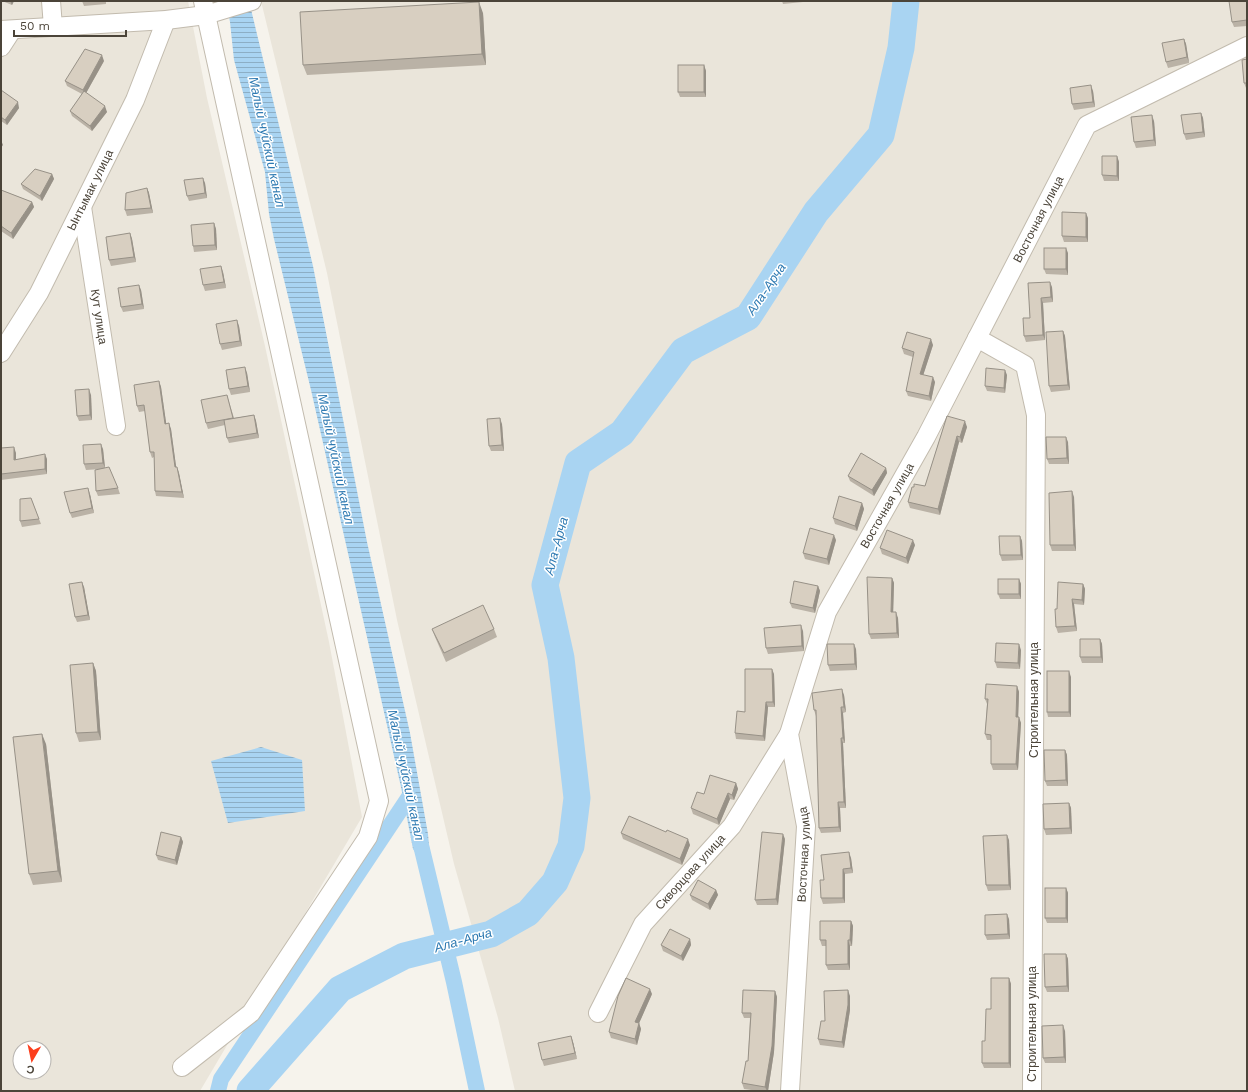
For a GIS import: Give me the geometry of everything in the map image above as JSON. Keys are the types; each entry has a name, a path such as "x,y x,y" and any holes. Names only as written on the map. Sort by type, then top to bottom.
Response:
{"street":[{"path":"51,1 53,27"},
{"path":"1,47 7,30 166,20 204,8 252,1"},
{"path":"182,1067 251,1013 368,837 379,801 204,8"},
{"name":"Ынтымак улица","path":"1,353 39,293 82,207 135,100 166,20"},
{"name":"Восточная улица","path":"790,1091 806,826 789,734 827,612 926,436 1087,125 1247,46"},
{"name":"Кут улица","path":"82,207 116,426"},
{"name":"Строительная улица","path":"977,338 1025,365 1036,415 1032,1091"},
{"name":"Скворцова улица","path":"598,1013 643,924 732,826 789,734"}],"shaded area":[{"path":"1,1 188,1 207,98 265,346 329,642 362,817 200,1091 1,1091"},
{"path":"261,1 1247,1 1247,1091 515,1091 498,1018 454,864 397,620 327,273"}],"water":[{"name":"Малый чуйский канал","path":"226,1 249,1 313,266 367,542 410,733 428,834 430,857 420,860 413,849 401,787 311,390 274,239 269,214 265,172 234,60"},
{"path":"261,747 302,760 305,811 228,823 211,761"}],"building":[{"path":"1229,1 1247,1 1247,20 1232,22"},
{"path":"479,2 482,54 303,65 300,12"},
{"path":"1184,39 1187,57 1166,62 1162,43"},
{"path":"85,49 102,55 83,90 65,81"},
{"path":"1247,59 1247,83 1244,83 1242,60"},
{"path":"678,65 704,65 704,92 678,92"},
{"path":"1091,85 1093,102 1072,104 1070,88"},
{"path":"1,90 18,102 5,120 1,117"},
{"path":"84,91 105,106 90,126 70,111"},
{"path":"1201,113 1203,132 1184,134 1181,115"},
{"path":"1152,115 1154,140 1134,142 1131,117"},
{"path":"1102,156 1117,156 1117,176 1102,175"},
{"path":"35,169 52,174 40,196 21,184"},
{"path":"203,178 205,193 187,196 184,180"},
{"path":"147,188 151,208 125,210 126,193"},
{"path":"1,190 32,202 11,233 1,226"},
{"path":"1062,212 1086,213 1086,237 1062,236"},
{"path":"214,223 215,245 193,246 191,225"},
{"path":"130,233 134,257 109,260 106,237"},
{"path":"1044,248 1066,248 1066,269 1044,269"},
{"path":"221,266 224,282 203,285 200,269"},
{"path":"1050,282 1051,297 1041,298 1043,335 1024,336 1023,318 1030,318 1028,283"},
{"path":"139,285 142,304 121,307 118,288"},
{"path":"237,320 240,341 220,344 216,324"},
{"path":"1063,331 1068,385 1049,386 1046,332"},
{"path":"907,332 931,339 920,374 933,377 929,396 906,391 914,352 902,348"},
{"path":"245,367 248,386 229,389 226,370"},
{"path":"986,368 1005,370 1004,388 985,386"},
{"path":"159,381 165,424 169,423 175,467 177,467 182,492 155,491 154,452 150,452 144,405 137,406 134,385"},
{"path":"89,389 90,415 77,416 75,390"},
{"path":"227,395 233,418 206,423 201,400"},
{"path":"254,415 257,433 227,438 224,420"},
{"path":"947,416 965,421 960,437 957,436 938,509 908,502 914,484 925,486"},
{"path":"500,418 502,445 489,446 487,419"},
{"path":"1046,437 1066,437 1067,458 1047,459"},
{"path":"101,444 103,463 84,464 83,445"},
{"path":"14,447 14,460 45,454 45,469 1,474 1,448"},
{"path":"861,453 886,468 872,490 848,476"},
{"path":"109,467 118,488 96,491 95,470"},
{"path":"88,488 92,508 70,513 64,492"},
{"path":"1072,491 1074,545 1050,545 1049,493"},
{"path":"839,496 862,503 855,526 833,518"},
{"path":"31,498 39,519 20,521 20,499"},
{"path":"810,528 834,535 827,559 803,553"},
{"path":"887,530 913,540 906,558 880,548"},
{"path":"999,536 1020,536 1021,555 1000,555"},
{"path":"867,577 892,578 891,612 896,612 897,633 869,634"},
{"path":"998,579 1019,579 1019,594 998,594"},
{"path":"794,581 818,586 813,608 790,603"},
{"path":"82,582 88,615 75,617 69,584"},
{"path":"1058,582 1083,584 1082,600 1072,599 1075,626 1056,627 1055,609 1057,609"},
{"path":"483,605 494,629 444,653 432,629"},
{"path":"801,625 802,646 766,648 764,628"},
{"path":"1080,639 1100,639 1101,657 1080,657"},
{"path":"996,643 1019,644 1018,663 995,662"},
{"path":"827,644 854,644 855,664 828,665"},
{"path":"93,663 98,732 76,733 70,665"},
{"path":"745,669 772,669 773,702 766,702 763,736 735,733 737,711 745,712"},
{"path":"1047,671 1069,671 1069,712 1047,712"},
{"path":"986,684 1017,686 1016,717 1019,717 1016,764 991,764 991,735 985,734 988,699 985,699"},
{"path":"842,689 844,707 841,707 843,738 841,738 844,802 838,802 839,827 819,828 816,710 814,710 812,693"},
{"path":"42,734 58,871 29,874 13,737"},
{"path":"1044,750 1065,750 1066,780 1045,781"},
{"path":"710,775 736,783 732,795 728,793 717,819 691,808 697,792 704,794"},
{"path":"1069,803 1070,828 1044,829 1043,804"},
{"path":"629,816 666,832 667,830 688,839 680,859 621,833"},
{"path":"161,832 181,837 175,860 156,855"},
{"path":"762,832 783,834 776,899 755,900"},
{"path":"1007,835 1009,885 986,885 983,836"},
{"path":"849,852 851,868 843,869 843,898 821,898 820,880 824,880 821,855"},
{"path":"698,880 716,890 708,904 690,895"},
{"path":"1045,888 1066,888 1066,918 1045,918"},
{"path":"1007,914 1008,934 985,935 985,915"},
{"path":"820,921 851,921 850,940 848,940 848,964 826,965 826,940 820,940"},
{"path":"670,929 690,939 681,956 661,945"},
{"path":"1044,954 1066,954 1067,986 1045,987"},
{"path":"626,978 650,989 635,1022 639,1023 635,1039 609,1032 618,996"},
{"path":"991,978 1009,978 1009,1063 982,1063 982,1041 985,1041 986,1009 991,1009"},
{"path":"743,990 775,991 772,1046 765,1087 742,1083 746,1061 748,1061 751,1013 742,1013"},
{"path":"848,990 848,1005 842,1042 818,1039 821,1021 825,1021 824,991"},
{"path":"1063,1025 1064,1057 1043,1058 1042,1026"},
{"path":"571,1036 575,1053 542,1060 538,1043"}],"waterway":[{"name":"Ала-Арча","path":"250,1091 340,989 404,956 491,934 528,913 555,882 571,846 577,798 561,658 545,585 578,463 622,433 683,351 748,317 816,212 881,135 901,48 906,1"},
{"name":"Малый чуйский канал","path":"218,1091 221,1079 409,797"},
{"name":"Малый чуйский канал","path":"419,837 454,982 477,1091"}]}
